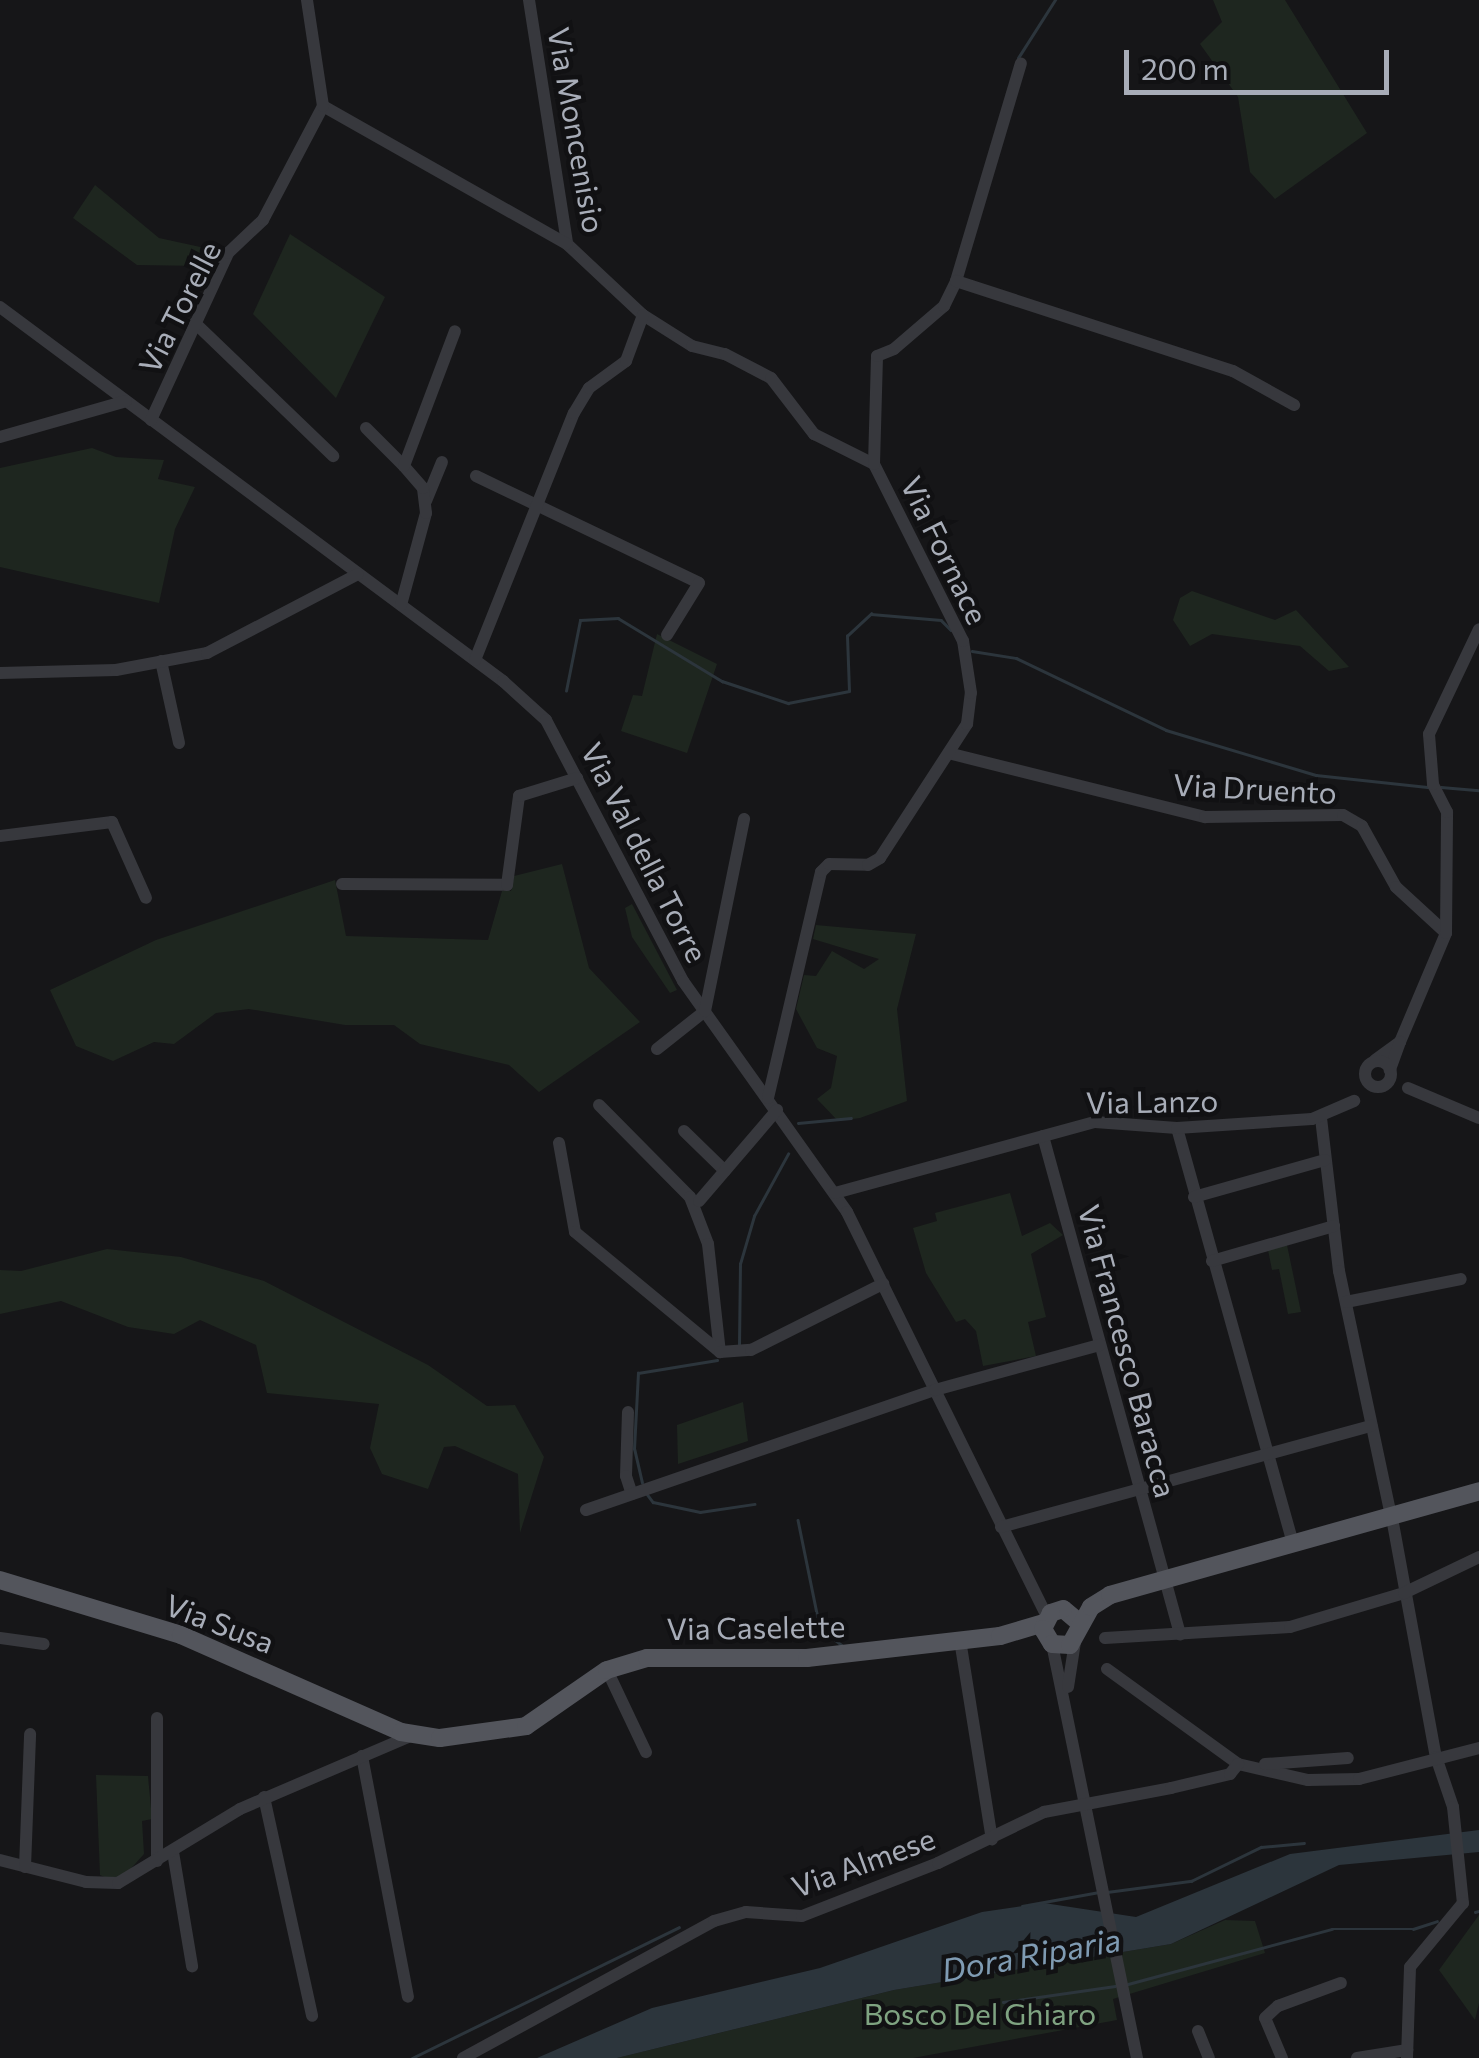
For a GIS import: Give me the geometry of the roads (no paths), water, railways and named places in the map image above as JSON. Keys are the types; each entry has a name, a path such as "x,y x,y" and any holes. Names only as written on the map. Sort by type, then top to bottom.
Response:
{"main road":[{"path":"1391,1514 1479,1491"},
{"name":"Via Caselette","path":"413,1736 513,1730 607,1670 661,1655 807,1658 1000,1636 1057,1623 1094,1595 1391,1514"},
{"name":"Via Susa","path":"0,1580 181,1636 413,1736"}],"street":[{"path":"307,0 323,106 566,244"},
{"name":"Via Moncenisio","path":"528,0 566,244 643,315 692,346 725,354 770,378 814,434 874,464"},
{"name":"Via Fornace","path":"768,1098 821,872 829,864 868,865 880,858 952,754 971,693 963,641 874,464 876,356 944,306 956,281 1021,64"},
{"name":"Via Torelle","path":"151,420 228,253 263,220 323,106"},
{"path":"956,281 1233,372 1294,404"},
{"name":"Via Val della Torre","path":"0,307 475,660 546,720 651,924 705,1011 835,1194 1002,1527 1057,1623 1082,1803 1136,2058"},
{"path":"475,660 574,413 589,388 626,361 643,315"},
{"path":"195,323 333,456"},
{"path":"404,466 455,331"},
{"path":"0,437 126,401"},
{"path":"366,428 419,479 426,502"},
{"path":"400,605 426,502 442,462"},
{"path":"476,476 699,583 667,635"},
{"path":"0,673 116,670 206,653 262,628 358,574"},
{"path":"1386,1079 1446,933 1447,812 1433,784 1429,734 1479,629"},
{"path":"162,661 179,743"},
{"name":"Via Druento","path":"952,754 1205,817 1343,815 1362,826 1396,888 1446,933"},
{"path":"342,884 506,885 519,796 577,778"},
{"path":"656,1048 705,1011 744,819"},
{"path":"0,836 112,822 146,898"},
{"path":"1354,1101 1375,1060 1400,1042"},
{"path":"1375,1060 1386,1079"},
{"path":"1364,1075 1386,1079 1479,1118"},
{"name":"Via Lanzo","path":"835,1194 1100,1122 1176,1128 1320,1118 1386,1079"},
{"path":"599,1105 690,1197 708,1244 720,1352"},
{"path":"699,1201 777,1110"},
{"path":"1320,1118 1346,1302 1391,1514 1436,1757 1456,1830 1463,1899 1410,1967 1407,2054 1357,2058"},
{"path":"1176,1128 1292,1542"},
{"path":"684,1131 725,1170"},
{"name":"Via Francesco Baracca","path":"1044,1136 1180,1634"},
{"path":"559,1142 576,1232 652,1290 720,1352 751,1350 883,1284"},
{"path":"1194,1197 1326,1160"},
{"path":"1212,1261 1334,1226"},
{"path":"1346,1302 1461,1279"},
{"path":"586,1510 935,1390 1100,1344"},
{"path":"628,1412 626,1476 632,1494"},
{"path":"1002,1527 1371,1426"},
{"path":"1105,1638 1290,1627 1404,1592 1479,1557"},
{"path":"1057,1623 1065,1700"},
{"path":"0,1638 44,1644"},
{"path":"960,1640 992,1839"},
{"path":"607,1670 646,1752"},
{"path":"1108,1670 1238,1764 1308,1780 1359,1779 1479,1748"},
{"path":"157,1718 157,1861"},
{"path":"25,1867 30,1734"},
{"path":"0,1860 118,1882 264,1797 413,1736"},
{"path":"362,1756 408,1997"},
{"path":"1238,1764 1316,1764 1348,1758"},
{"name":"Via Almese","path":"463,2058 714,1921 746,1912 802,1916 992,1839 1044,1812 1210,1779 1238,1764"},
{"path":"264,1797 312,2016"},
{"path":"173,1852 192,1966"},
{"path":"1463,1899 1479,1906"},
{"path":"1282,2058 1265,2018 1341,1983"},
{"path":"1198,2031 1208,2058"}],"water":[{"name":"Dora Riparia","path":"1479,1830 1479,1852 1339,1865 1171,1944 894,1990 617,2058 537,2058 652,2008 820,1968 982,1912 1044,1903 1136,1917 1290,1854"}],"waterway":[{"path":"1018,58 1055,0"},
{"path":"566,691 580,620 618,618 722,681 788,703 849,691 847,636 871,614 941,620 951,630"},
{"path":"972,651 1016,658 1166,730 1316,775 1429,787"},
{"path":"1441,787 1479,790"},
{"path":"798,1123 851,1118"},
{"path":"739,1345 740,1264 754,1216 788,1154"},
{"path":"642,1483 634,1449 638,1373 717,1360"},
{"path":"647,1494 653,1502 700,1512 754,1504"},
{"path":"798,1520 820,1628 843,1646"},
{"path":"1107,1892 1191,1881 1261,1847 1304,1843"},
{"path":"1022,1906 1099,1892"},
{"path":"1475,1912 1479,1911"},
{"path":"1128,1984 1332,1929 1413,1929 1437,1921"},
{"path":"412,2058 679,1927"},
{"path":"1003,2002 1115,1986"}],"park label":[{"name":"Bosco Del Ghiaro","path":"980,2013"}]}
